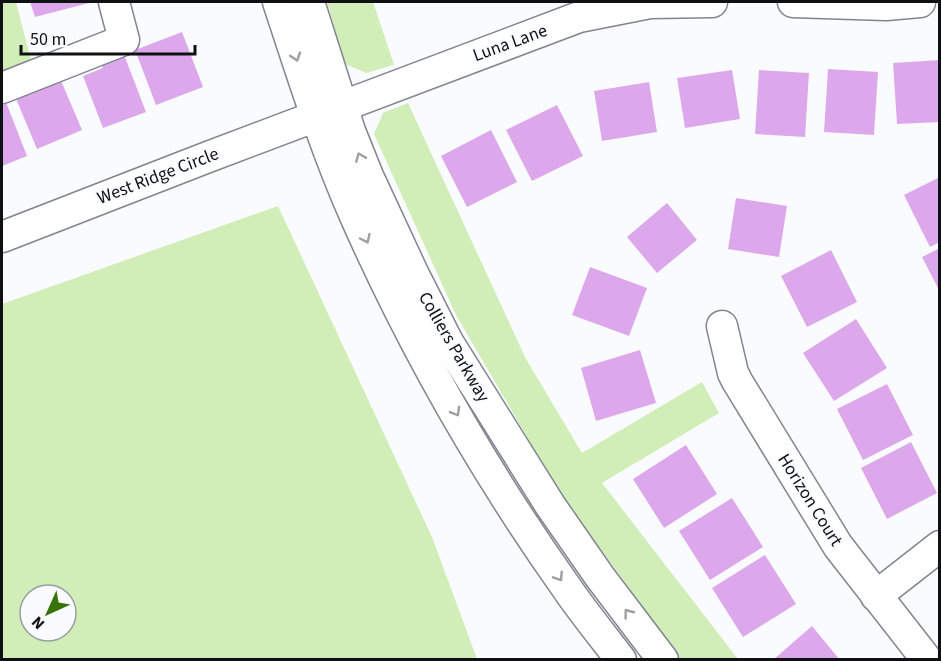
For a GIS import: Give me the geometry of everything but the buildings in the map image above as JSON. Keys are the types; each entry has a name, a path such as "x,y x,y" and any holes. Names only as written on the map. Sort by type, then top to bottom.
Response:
{"street":[{"path":"2,88 124,40 114,2"},
{"name":"Colliers Parkway","path":"278,2 328,111 350,131 413,273 448,342 550,505 600,577 663,660"},
{"name":"Colliers Parkway","path":"309,2 328,111 359,225 393,298 437,380 493,476 566,588 621,660"},
{"name":"Luna Lane","path":"328,111 579,17 650,3 712,2"},
{"path":"793,2 886,5 920,2"},
{"name":"West Ridge Circle","path":"2,237 328,111"},
{"name":"Horizon Court","path":"722,326 737,381 838,546 927,660"},
{"path":"876,596 939,546"}],"green space":[{"path":"2,2 16,2 32,64 2,77"},
{"path":"327,2 373,2 394,65 366,73 345,64"},
{"path":"408,103 526,359 582,453 702,382 719,413 602,483 738,659 681,659 559,492 456,315 374,134 383,113"},
{"path":"278,206 432,537 477,659 2,659 2,304"}]}
